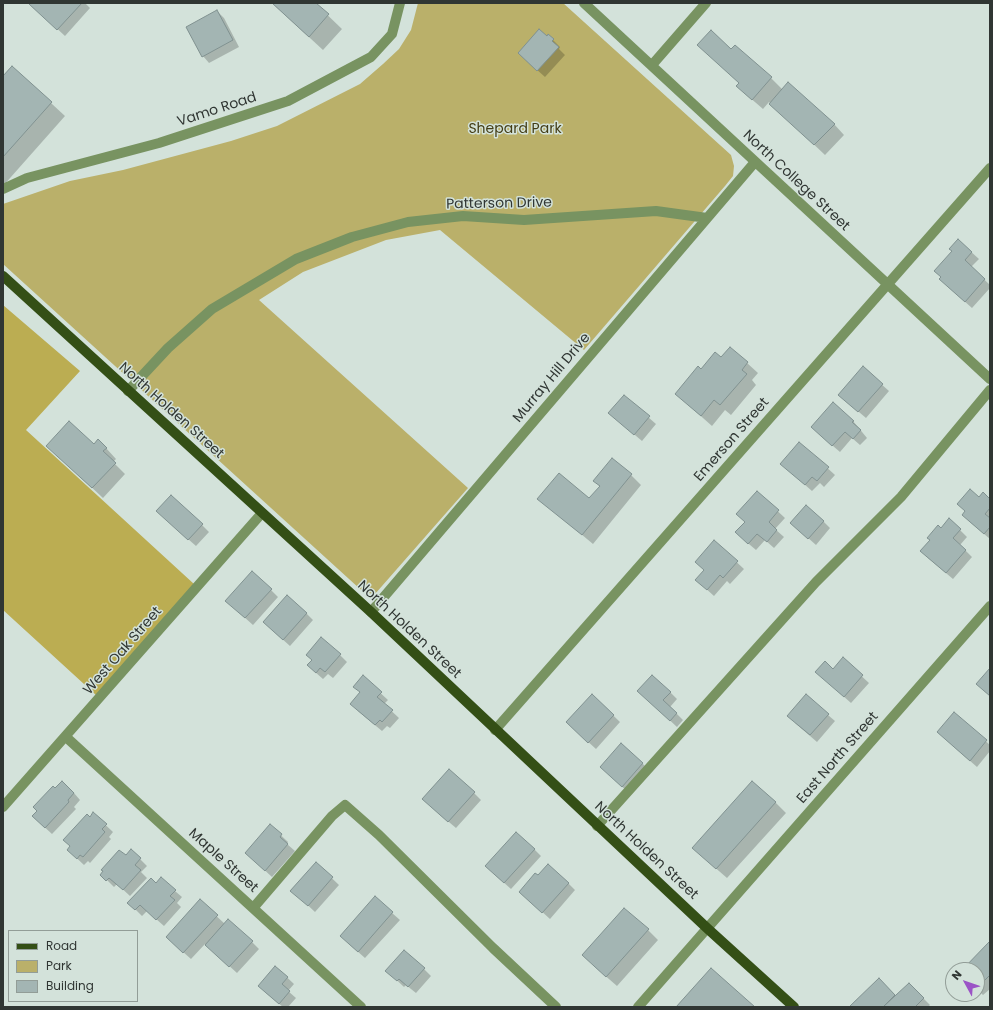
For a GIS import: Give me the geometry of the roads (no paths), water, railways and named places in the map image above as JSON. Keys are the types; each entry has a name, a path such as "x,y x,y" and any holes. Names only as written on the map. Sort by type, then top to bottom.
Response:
{"main road":[{"name":"North Holden Street","path":"3,276 371,612 597,826 794,1007"}],"street":[{"name":"Vamo Road","path":"3,189 28,178 159,143 288,101 371,57 392,34 400,3"},
{"name":"North College Street","path":"584,3 886,285 990,379"},
{"path":"652,65 706,3"},
{"name":"Murray Hill Drive","path":"371,612 755,162"},
{"name":"Emerson Street","path":"495,730 990,168"},
{"name":"Patterson Drive","path":"128,391 168,348 212,309 296,259 352,237 408,222 463,216 524,220 656,211 707,218"},
{"path":"597,826 816,582 901,497 990,390"},
{"name":"West Oak Street","path":"3,807 262,513"},
{"name":"East North Street","path":"638,1007 990,606"},
{"name":"Maple Street","path":"66,737 254,907 361,1007"},
{"path":"254,907 332,816 345,805 379,835 493,948 556,1007"}],"park label":[{"name":"Shepard Park","path":"515,129"}]}
